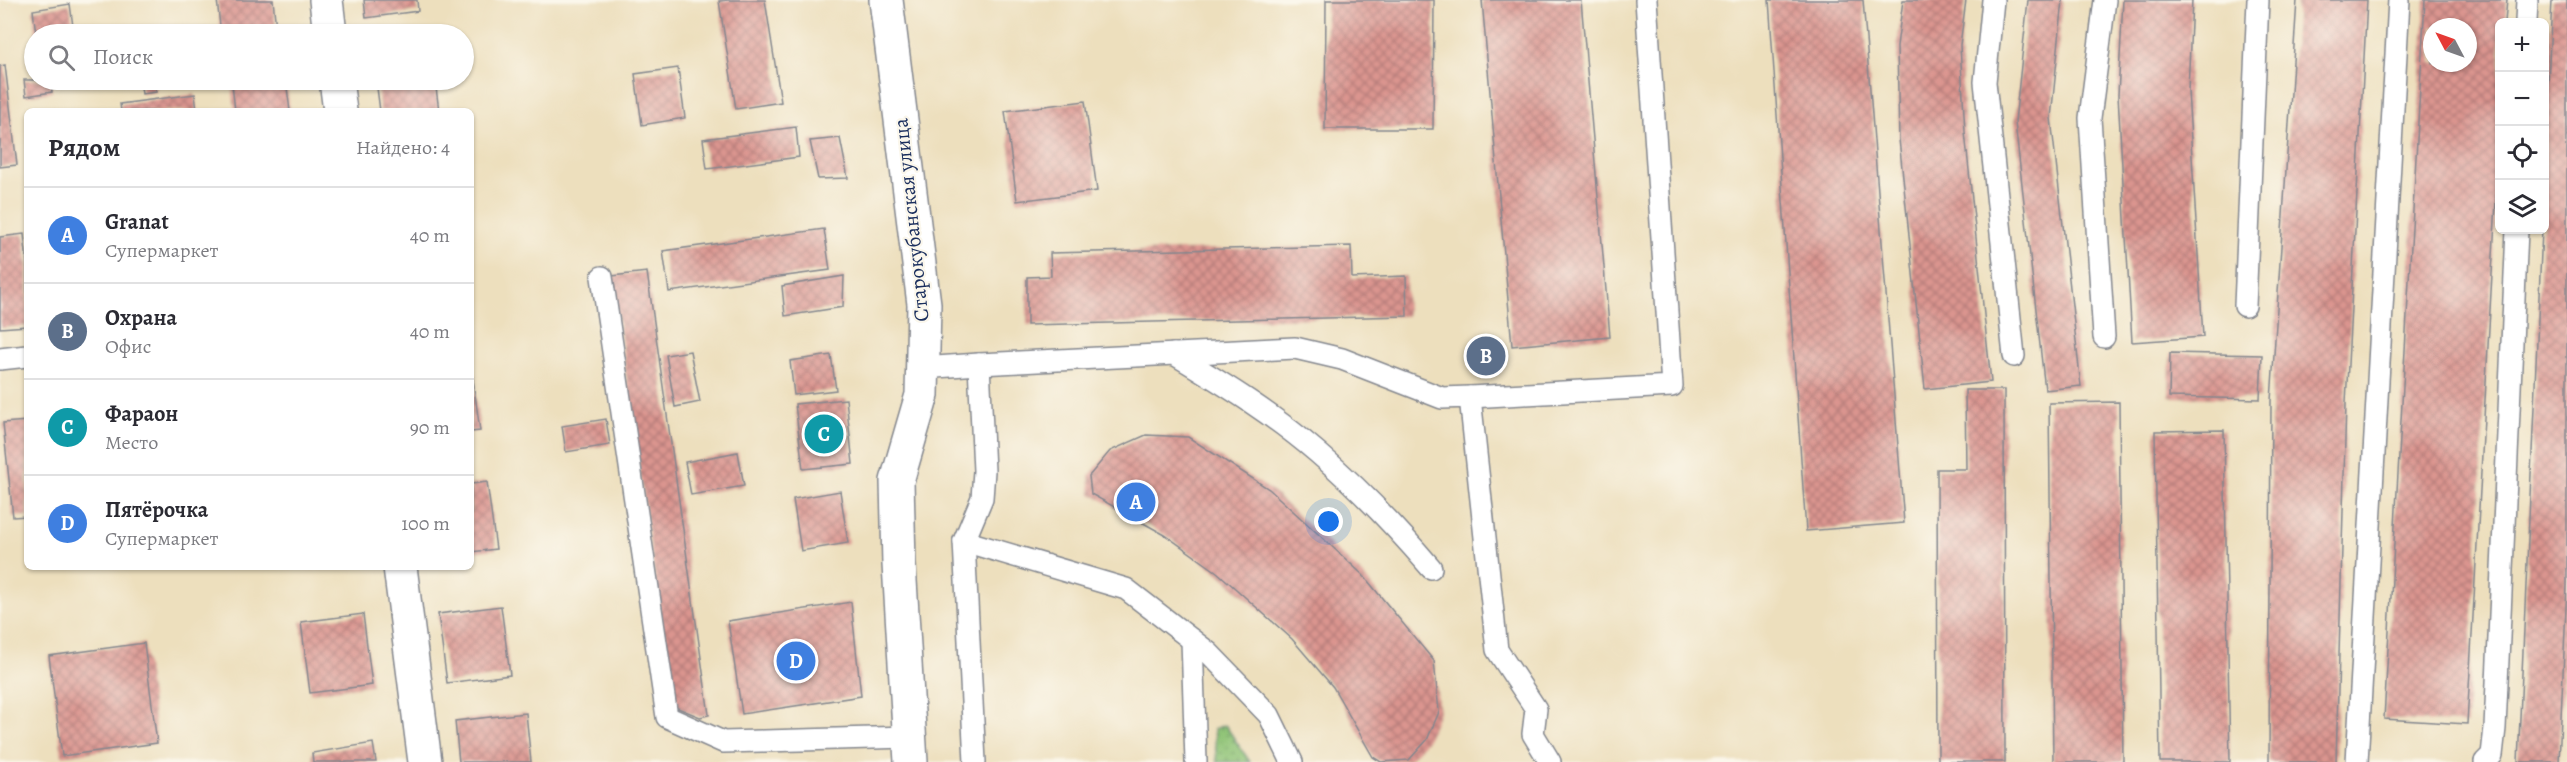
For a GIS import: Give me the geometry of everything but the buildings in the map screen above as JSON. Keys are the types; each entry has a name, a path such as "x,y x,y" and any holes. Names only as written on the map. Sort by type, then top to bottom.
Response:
{"street":[{"path":"326,0 329,24"},
{"name":"Старокубанская улица","path":"886,0 924,304 922,395 897,481 899,564 910,749"},
{"path":"337,90 340,108"},
{"path":"400,570 425,762"}],"lane":[{"path":"922,368 1295,348 1342,359 1442,398 1672,386 1646,0"},
{"path":"1993,0 1985,82 2014,356"},
{"path":"2104,338 2090,118 2106,0"},
{"path":"2245,306 2258,0"},
{"path":"2357,762 2398,0"},
{"path":"2526,18 2528,0"},
{"path":"2485,762 2492,755 2495,728 2517,234"},
{"path":"602,277 667,717 723,742 910,749"},
{"path":"1174,354 1263,410 1318,453 1358,489 1431,568"},
{"path":"0,359 24,356"},
{"path":"975,762 964,541 982,498 984,471 979,364"},
{"path":"1470,397 1497,650 1536,709 1533,734 1550,762"},
{"path":"964,541 1126,589 1209,653 1269,716 1292,762"},
{"path":"1192,640 1197,762"}],"green space":[{"path":"1225,725 1250,762 1217,762 1214,729"}],"place":[{"name":"Охрана","path":"1486,356"},
{"name":"Фараон","path":"824,434"},
{"name":"Granat","path":"1136,502"},
{"name":"Пятёрочка","path":"796,661"}]}
